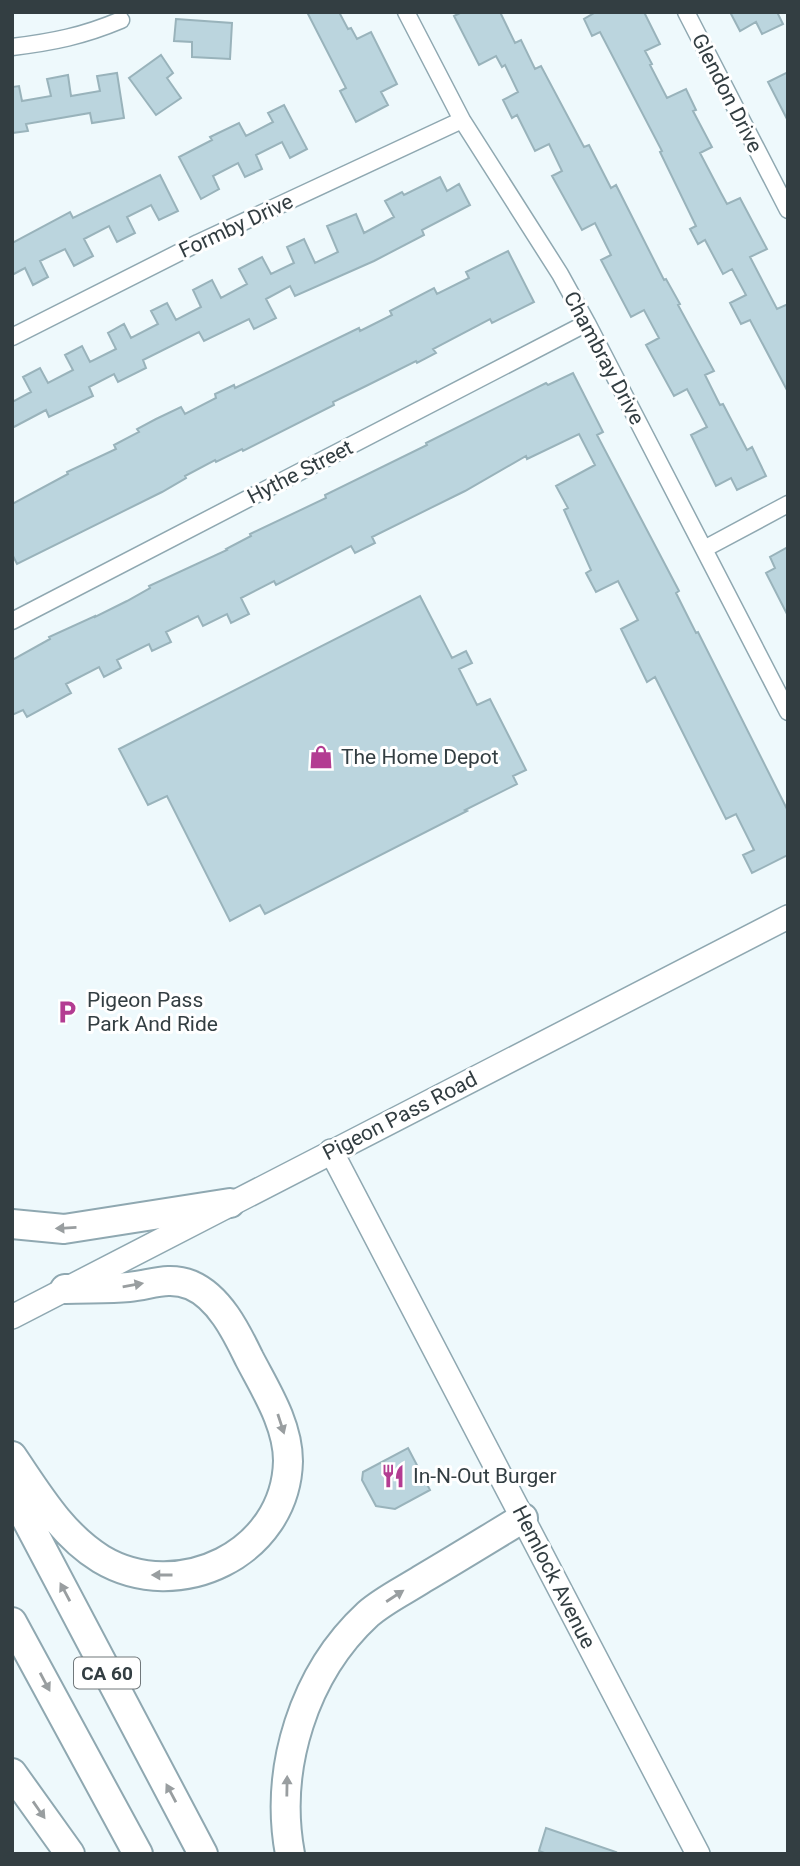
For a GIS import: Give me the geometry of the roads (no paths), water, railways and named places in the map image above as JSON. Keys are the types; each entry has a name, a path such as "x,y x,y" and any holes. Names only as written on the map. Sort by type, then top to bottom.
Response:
{"highway":[{"path":"12,1224 64,1230 230,1203"},
{"path":"12,1456 48,1508 74,1538 103,1560 149,1575 193,1573 223,1563 244,1551 266,1528 285,1485 288,1460 285,1437 277,1413 246,1351 221,1309 208,1296 193,1286 178,1281 160,1280 131,1287 65,1289"},
{"name":"CA 60","path":"12,1492 203,1854"},
{"path":"290,1854 286,1834 287,1773 299,1721 318,1678 340,1644 370,1612 523,1518"},
{"name":"CA 60","path":"12,1622 138,1854"},
{"path":"12,1773 70,1854"}],"main road":[{"name":"Pigeon Pass Road","path":"12,1317 788,917"},
{"name":"Hemlock Avenue","path":"331,1152 698,1854"}],"street":[{"name":"Chambray Drive","path":"406,12 462,120 587,323 788,712"},
{"name":"Glendon Drive","path":"686,12 788,210"},
{"path":"12,47 68,39 121,20"},
{"name":"Formby Drive","path":"12,337 198,243 462,120"},
{"name":"Hythe Street","path":"12,621 587,323"},
{"path":"704,549 788,505"}],"place":[{"name":"The Home Depot","path":"321,757"},
{"name":"Pigeon Pass Park And Ride","path":"67,1012"},
{"name":"In-N-Out Burger","path":"393,1476"}]}
